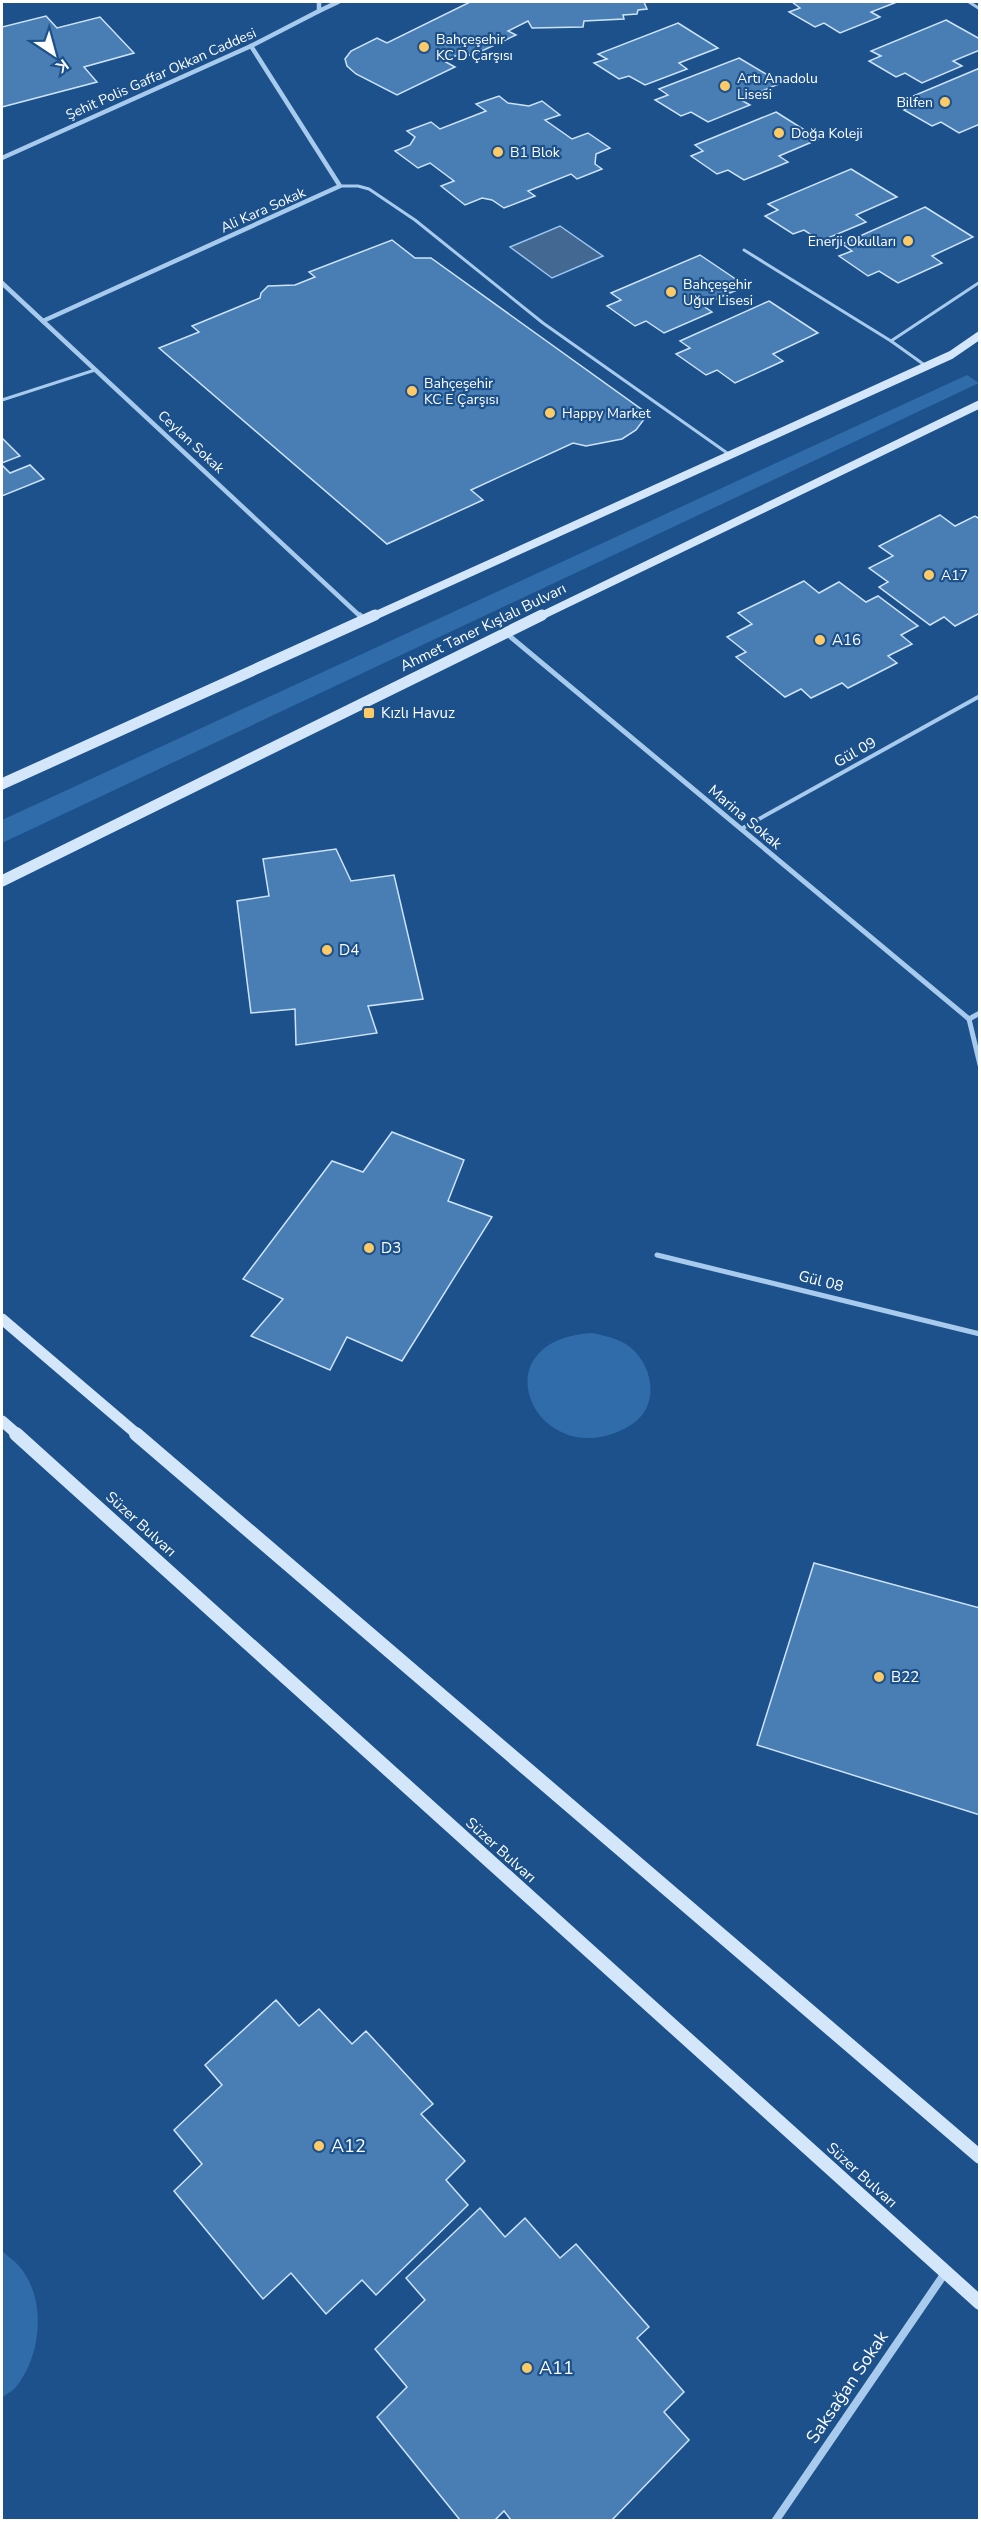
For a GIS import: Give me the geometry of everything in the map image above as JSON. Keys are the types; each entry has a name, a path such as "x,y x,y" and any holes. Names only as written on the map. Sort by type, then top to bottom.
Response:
{"main road":[{"path":"2,784 951,355 980,335"},
{"name":"Ahmet Taner Kışlalı Bulvarı","path":"2,881 505,633 980,404"},
{"path":"2,1319 980,2157"},
{"name":"Süzer Bulvarı","path":"2,1421 980,2303"}],"street":[{"path":"319,2 320,11"},
{"name":"Şehit Polis Gaffar Okkan Caddesi","path":"2,158 250,46 338,2"},
{"path":"250,46 340,186"},
{"name":"Ali Kara Sokak","path":"43,321 340,186"},
{"name":"Ceylan Sokak","path":"2,283 364,620"},
{"name":"Marina Sokak","path":"505,633 969,1019"},
{"path":"980,1012 969,1019 980,1065"},
{"name":"Gül 08","path":"657,1255 980,1334"},
{"name":"Saksağan Sokak","path":"776,2520 945,2272"}],"lane":[{"path":"969,2 980,9"},
{"path":"340,186 358,186 369,189 415,220 543,323 730,454"},
{"path":"744,250 891,341 926,366"},
{"path":"891,341 980,282"},
{"path":"2,400 95,370"},
{"name":"Gül 09","path":"741,829 980,696"}],"shaded area":[{"path":"560,226 603,256 552,278 510,247"},
{"path":"967,375 979,383 2,843 2,820"},
{"path":"592,1333 621,1341 638,1355 649,1375 650,1397 640,1417 631,1425 598,1437 569,1435 546,1422 532,1403 528,1380 535,1358 556,1341"},
{"path":"2,2251 17,2264 28,2279 34,2294 38,2327 36,2343 25,2374 15,2388 2,2398"}],"building":[{"name":"Bahçeşehir KC D Çarşısı","path":"470,2 644,2 647,9 638,10 637,14 623,15 624,19 584,21 583,27 532,28 528,21 508,31 516,35 471,56 464,52 444,61 455,67 397,95 356,74 347,66 345,59 351,51 377,38 387,43"},
{"path":"792,2 897,2 871,12 880,17 840,33 824,23 815,27 789,12 800,8"},
{"path":"46,16 57,28 100,17 134,53 84,67 97,82 2,107 2,27"},
{"path":"946,20 980,39 980,50 953,61 962,66 922,83 905,73 896,77 869,61 881,56 871,51"},
{"path":"678,23 718,48 679,63 687,69 645,85 629,76 619,79 594,63 607,59 598,54"},
{"path":"739,58 781,83 741,100 750,105 708,122 691,112 681,116 655,100 668,95 659,89"},
{"name":"Bilfen","path":"980,68 980,124 959,133 941,122 932,126 904,110 916,104 906,99"},
{"name":"B1 Blok","path":"499,96 508,103 529,106 542,101 560,115 545,120 572,139 588,133 610,148 596,154 595,164 602,169 577,179 571,174 528,191 535,196 504,208 492,200 482,198 465,205 441,186 454,181 430,163 418,168 395,151 410,145 415,137 407,131 431,122 440,129 486,111 476,104"},
{"path":"776,112 819,139 779,156 788,162 744,180 728,170 717,174 691,156 703,151 695,145"},
{"path":"851,169 897,197 856,215 866,222 821,241 804,230 793,234 765,216 778,210 768,204"},
{"path":"925,207 973,237 932,256 942,263 898,283 879,271 868,276 839,256 852,251 842,244"},
{"name":"Bahçeşehir KC E Çarşısı","path":"392,240 415,258 431,258 648,414 636,430 622,439 586,446 573,443 471,490 483,500 387,544 159,348 199,332 192,326 260,298 261,293 268,286 295,285 315,277 309,272"},
{"path":"700,255 746,286 702,305 712,312 664,333 646,321 635,326 607,306 621,300 611,293"},
{"path":"769,301 818,333 773,354 783,361 735,383 717,370 706,375 676,354 690,348 680,341"},
{"path":"2,438 20,456 2,463"},
{"path":"2,465 10,473 30,465 44,479 2,496"},
{"name":"A17","path":"940,515 955,526 975,516 980,519 980,613 955,626 944,617 930,625 879,587 888,582 869,568 893,556 879,546"},
{"name":"A16","path":"804,581 819,593 839,582 866,602 878,596 918,626 901,635 912,644 888,656 897,663 848,688 842,683 811,698 801,689 785,697 736,657 746,652 727,637 752,624 738,613"},
{"name":"D4","path":"336,849 351,881 394,875 423,999 368,1006 377,1033 296,1045 295,1009 251,1013 237,901 269,896 263,859"},
{"name":"D3","path":"392,1132 464,1160 448,1201 492,1217 402,1361 347,1337 330,1370 251,1336 283,1299 243,1279 332,1161 363,1172"},
{"name":"B22","path":"814,1563 980,1608 980,1815 757,1745"},
{"name":"A12","path":"276,2000 299,2026 319,2009 352,2044 366,2031 433,2104 421,2114 465,2161 446,2180 468,2205 376,2295 362,2280 326,2314 291,2273 263,2299 174,2191 202,2164 174,2130 222,2085 205,2065"},
{"name":"A11","path":"480,2208 505,2237 525,2218 560,2258 576,2244 649,2327 637,2338 684,2392 664,2412 689,2440 612,2520 511,2520 504,2511 495,2520 460,2520 377,2417 407,2387 375,2349 425,2300 406,2278"}],"place":[{"name":"Bahçeşehir KC D Çarşısı","path":"424,47"},
{"name":"Artı Anadolu Lisesi","path":"725,86"},
{"name":"Bilfen","path":"945,102"},
{"name":"Doğa Koleji","path":"779,133"},
{"name":"B1 Blok","path":"498,152"},
{"name":"Enerji Okulları","path":"908,241"},
{"name":"Bahçeşehir Uğur Lisesi","path":"671,292"},
{"name":"Bahçeşehir KC E Çarşısı","path":"412,391"},
{"name":"Happy Market","path":"550,413"},
{"name":"A17","path":"929,575"},
{"name":"A16","path":"820,640"},
{"name":"Kızlı Havuz","path":"369,713"},
{"name":"D4","path":"327,950"},
{"name":"D3","path":"369,1248"},
{"name":"B22","path":"879,1677"},
{"name":"A12","path":"319,2146"},
{"name":"A11","path":"527,2368"}]}
